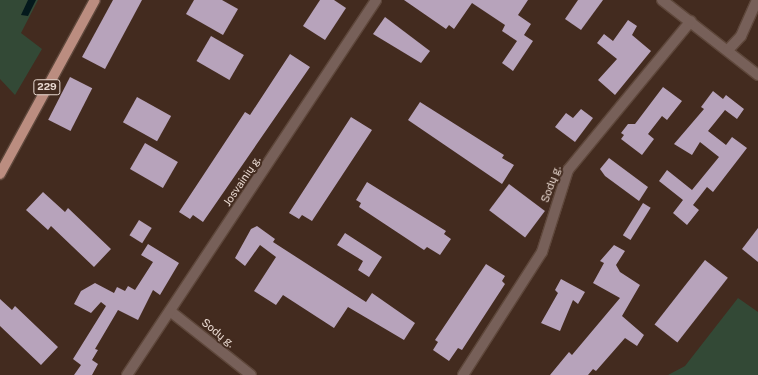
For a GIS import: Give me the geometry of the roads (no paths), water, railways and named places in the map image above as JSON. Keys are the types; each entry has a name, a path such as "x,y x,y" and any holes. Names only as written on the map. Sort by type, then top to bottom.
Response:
{"main road":[{"name":"229","path":"0,174 95,0"}],"street":[{"name":"Josvainių g.","path":"127,375 376,0"},
{"path":"662,0 692,21 758,75"},
{"path":"728,50 741,36 757,0"},
{"name":"Sodų g.","path":"463,375 542,252 568,170 692,21"},
{"name":"Sodų g.","path":"170,311 251,375"}]}
